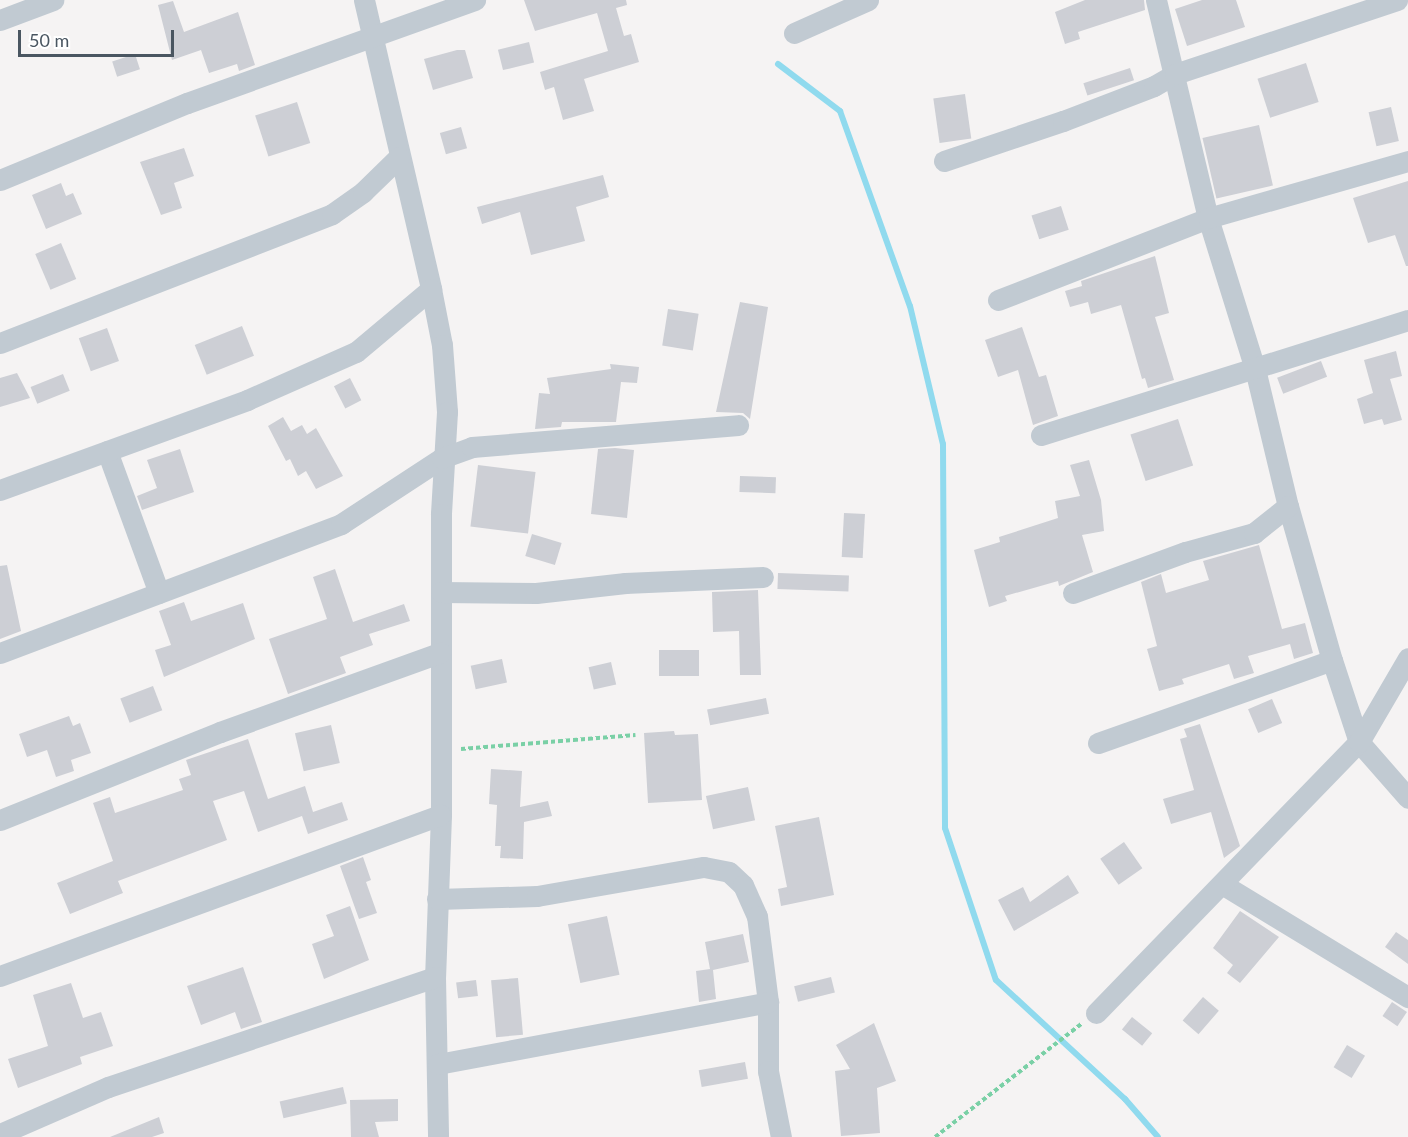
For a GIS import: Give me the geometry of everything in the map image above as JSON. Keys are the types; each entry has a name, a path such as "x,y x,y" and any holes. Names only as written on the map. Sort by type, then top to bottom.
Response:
{"street":[{"path":"0,20 53,0"},
{"path":"364,0 431,289 442,345 447,412 442,458 440,653 442,751 435,977 438,1137"},
{"path":"0,180 187,103 373,39 475,0"},
{"path":"794,33 868,0"},
{"path":"1156,0 1208,218 1255,369 1288,506 1332,660 1359,742 1408,798"},
{"path":"944,161 1154,86 1175,74 1397,0"},
{"path":"0,343 332,214 363,192 399,157"},
{"path":"998,300 1208,218 1408,161"},
{"path":"0,490 247,400 356,352 431,289"},
{"path":"1041,435 1408,320"},
{"path":"0,653 341,524 442,458 472,447 738,425"},
{"path":"107,451 159,593"},
{"path":"1073,593 1185,552 1254,533 1288,506"},
{"path":"441,592 536,593 625,583 763,577"},
{"path":"0,820 220,732 440,653"},
{"path":"1096,1013 1359,742 1408,658"},
{"path":"1098,743 1332,660"},
{"path":"0,976 441,815"},
{"path":"437,899 537,896 705,867 729,872 744,885 757,916 768,1002 768,1071 781,1137"},
{"path":"1222,884 1408,997"},
{"path":"0,1134 108,1087 435,977"},
{"path":"438,1064 768,1002"}],"path":[{"path":"442,751 635,735"},
{"path":"935,1137 1096,1013"}],"building":[{"path":"524,0 626,0 627,5 616,8 624,36 631,34 639,62 584,79 594,111 563,120 554,87 545,90 540,72 608,51 597,13 535,31"},
{"path":"1085,0 1144,0 1145,10 1078,32 1080,39 1065,44 1055,12"},
{"path":"1202,0 1236,0 1245,27 1187,46 1175,9"},
{"path":"173,1 184,32 238,12 255,65 239,71 237,64 209,73 201,50 172,60 158,5"},
{"path":"529,42 534,62 503,70 498,50"},
{"path":"465,50 473,78 433,90 424,59"},
{"path":"135,54 140,69 117,77 112,61"},
{"path":"1306,63 1319,102 1270,118 1257,79"},
{"path":"1130,68 1134,80 1087,96 1083,83"},
{"path":"965,94 971,139 940,143 933,98"},
{"path":"297,102 310,143 268,156 255,116"},
{"path":"1391,107 1399,141 1376,146 1369,112"},
{"path":"1259,125 1273,185 1216,198 1202,138"},
{"path":"461,127 467,148 446,154 440,133"},
{"path":"184,148 194,176 174,183 182,208 161,215 140,162"},
{"path":"603,175 609,197 576,207 585,241 531,255 520,212 482,224 477,207"},
{"path":"1408,181 1408,266 1406,266 1395,235 1368,243 1353,198"},
{"path":"61,183 66,196 73,193 82,214 46,229 32,195"},
{"path":"1061,206 1069,230 1039,239 1032,216"},
{"path":"61,243 76,279 50,290 35,254"},
{"path":"1155,256 1169,313 1155,317 1174,380 1148,388 1145,378 1142,379 1121,305 1091,314 1088,302 1070,307 1065,291 1082,286 1081,281"},
{"path":"740,302 768,307 750,419 743,413 716,412"},
{"path":"668,309 699,314 693,350 662,346"},
{"path":"242,326 254,356 207,375 195,345"},
{"path":"1022,327 1039,377 1046,375 1058,416 1033,425 1018,370 998,377 985,340"},
{"path":"107,328 119,361 91,371 79,338"},
{"path":"1396,351 1402,376 1390,379 1402,420 1384,425 1382,419 1364,424 1357,399 1373,393 1364,360"},
{"path":"1321,361 1327,377 1283,394 1277,378"},
{"path":"610,364 639,367 637,383 621,382 616,422 562,422 561,427 535,429 539,393 550,394 547,378 611,369"},
{"path":"17,373 30,398 0,407 0,378"},
{"path":"63,374 70,391 37,404 31,387"},
{"path":"350,378 361,400 345,408 334,386"},
{"path":"283,417 291,431 302,425 307,434 316,428 343,476 316,489 306,471 298,476 290,459 286,461 268,426"},
{"path":"1178,419 1193,466 1146,481 1130,434"},
{"path":"180,449 194,492 142,510 137,496 157,488 147,460"},
{"path":"598,449 634,450 627,518 591,514"},
{"path":"1089,460 1101,500 1104,531 1082,535 1093,572 1059,586 1058,581 1005,596 1007,601 989,607 974,550 1000,542 999,537 1058,518 1055,501 1080,496 1070,465"},
{"path":"478,465 536,472 528,534 470,527"},
{"path":"740,476 776,477 775,493 739,492"},
{"path":"844,513 865,514 863,558 842,557"},
{"path":"532,534 562,543 555,565 525,556"},
{"path":"1259,545 1282,629 1305,623 1313,653 1294,659 1290,644 1248,656 1254,673 1234,679 1229,664 1182,679 1184,684 1159,691 1147,649 1157,646 1141,582 1161,574 1166,593 1209,580 1203,561"},
{"path":"7,565 21,631 0,639 0,566"},
{"path":"335,569 353,622 404,604 410,621 369,634 373,645 340,657 346,673 288,694 269,639 327,619 313,577"},
{"path":"778,573 849,575 848,591 777,589"},
{"path":"758,590 761,675 740,675 739,631 713,632 712,592"},
{"path":"184,602 191,621 243,603 255,639 164,677 155,650 171,645 159,611"},
{"path":"659,650 699,650 699,676 659,676"},
{"path":"502,659 507,682 476,689 471,666"},
{"path":"611,662 616,684 594,690 589,667"},
{"path":"153,686 162,710 130,723 120,699"},
{"path":"766,698 769,714 710,725 707,709"},
{"path":"1272,699 1282,723 1258,733 1248,709"},
{"path":"69,716 73,726 80,723 91,753 71,760 74,771 56,777 47,750 27,757 19,734"},
{"path":"1200,724 1240,846 1224,858 1211,812 1171,824 1163,799 1194,790 1180,739 1187,737 1184,729"},
{"path":"331,725 340,763 304,771 295,733"},
{"path":"674,731 675,735 698,734 702,800 648,803 644,733"},
{"path":"248,739 268,799 305,786 313,812 342,802 348,820 308,834 302,816 258,832 244,791 213,801 227,840 118,881 123,893 70,914 57,883 113,861 93,803 110,797 115,813 183,790 179,779 191,775 186,760"},
{"path":"491,769 522,771 520,807 548,801 552,816 524,822 523,859 500,858 501,846 495,846 497,805 489,804"},
{"path":"748,787 755,820 713,829 706,796"},
{"path":"819,817 834,895 781,906 778,889 787,887 775,826"},
{"path":"1124,842 1142,868 1119,885 1100,859"},
{"path":"363,857 371,880 366,882 377,913 359,919 340,866"},
{"path":"1068,875 1079,893 1014,931 998,900 1023,887 1030,902"},
{"path":"350,906 369,960 324,979 312,944 334,936 326,915"},
{"path":"1240,911 1279,937 1240,983 1227,973 1233,965 1213,948"},
{"path":"607,916 619,975 580,983 568,924"},
{"path":"1396,932 1408,940 1408,964 1385,947"},
{"path":"743,934 749,962 713,970 716,999 699,1002 696,971 710,969 705,942"},
{"path":"243,967 262,1022 241,1029 235,1012 201,1025 187,986"},
{"path":"831,977 835,993 798,1002 794,986"},
{"path":"518,978 523,1035 496,1037 491,980"},
{"path":"476,980 478,996 458,998 456,982"},
{"path":"71,983 83,1018 101,1012 113,1046 80,1057 82,1064 18,1088 8,1059 48,1046 33,995"},
{"path":"1203,997 1219,1011 1199,1034 1183,1020"},
{"path":"1392,1002 1407,1012 1397,1026 1382,1016"},
{"path":"1132,1017 1152,1033 1142,1046 1122,1029"},
{"path":"874,1023 896,1081 877,1088 880,1133 841,1136 835,1071 850,1069 836,1045"},
{"path":"1347,1045 1365,1056 1352,1078 1334,1067"},
{"path":"745,1062 748,1079 702,1087 699,1070"},
{"path":"343,1087 347,1104 283,1118 280,1102"},
{"path":"398,1099 398,1121 375,1122 379,1137 351,1137 350,1100"},
{"path":"159,1117 164,1133 152,1137 110,1137"}],"waterway":[{"path":"778,64 840,111 910,306 943,444 945,828 996,980 1125,1099 1158,1137"}]}
